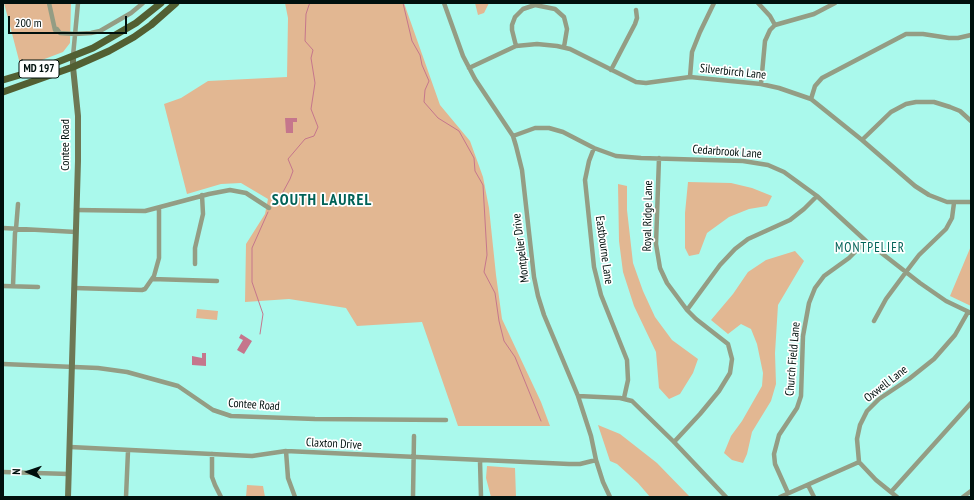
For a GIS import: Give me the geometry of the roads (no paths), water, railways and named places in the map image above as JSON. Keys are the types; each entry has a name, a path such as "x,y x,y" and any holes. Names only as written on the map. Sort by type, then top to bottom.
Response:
{"main road":[{"name":"MD 197","path":"3,80 30,72 93,48 125,30 161,3"},
{"name":"MD 197","path":"3,92 73,67 109,51 134,37 160,19 176,3"}],"street":[{"path":"49,3 55,30 57,29 60,33 75,34 100,31 131,13 143,3"},
{"path":"73,56 78,3"},
{"name":"Montpelier Drive","path":"444,3 462,56 512,136 516,146 522,170 534,277 538,296 546,320 578,396 591,436 596,460 603,482 610,497"},
{"path":"690,78 692,52 714,3"},
{"path":"758,3 775,24"},
{"path":"761,84 766,40 770,30 775,24 814,14 835,3"},
{"path":"516,46 512,30 515,17 523,9 535,5 555,9 564,17 568,29 564,47"},
{"path":"611,70 635,24 637,18 636,10"},
{"path":"811,99 815,86 822,78 906,34 923,34 958,38 971,35"},
{"name":"Silverbirch Lane","path":"469,68 516,46 524,44 537,44 564,47 577,52 629,80 641,83 690,78 761,84 779,88 811,99 916,186 929,195 940,200 954,203 971,202"},
{"name":"Contee Road","path":"68,497 78,116 73,56"},
{"path":"862,140 891,112 906,104 916,102 934,102 950,107 960,111 971,121"},
{"name":"Cedarbrook Lane","path":"512,136 535,128 549,128 568,134 594,148 610,154 621,156 743,160 764,164 784,172 817,196 866,241 906,272 946,301 970,312"},
{"name":"Eastbourne Lane","path":"594,148 588,161 585,180 592,253 600,295 627,360 628,383 624,398"},
{"name":"Royal Ridge Lane","path":"659,158 656,244 658,259 668,283 687,310 728,344 732,359 730,373 719,391 674,442"},
{"path":"76,210 140,211 158,208 223,190 238,190 249,194 269,208"},
{"path":"195,264 195,248 203,214 202,195"},
{"path":"687,310 720,266 735,249 748,239 790,220 817,196"},
{"path":"874,322 886,299 906,272 922,252 946,229 952,218 954,203"},
{"path":"13,286 15,233 18,204"},
{"path":"74,288 145,289 152,279 159,258 158,208"},
{"path":"3,228 76,232"},
{"name":"Church Field Lane","path":"788,493 775,464 774,454 779,435 798,408 801,396 803,336 809,303 815,288 824,276 849,258 866,241"},
{"path":"152,279 217,281"},
{"path":"3,286 38,287"},
{"name":"Oxwell Lane","path":"859,462 858,432 867,411 879,399 934,359 955,335 970,312"},
{"path":"3,364 72,367"},
{"name":"Contee Road","path":"72,367 120,370 178,386 213,410 231,416 306,419 446,420"},
{"path":"578,396 624,398 632,401 674,442 726,497"},
{"path":"891,492 971,403"},
{"path":"414,436 414,497"},
{"name":"Claxton Drive","path":"70,447 252,456 286,452 569,464 580,464 596,460"},
{"path":"126,497 128,451"},
{"path":"286,452 288,478 294,497"},
{"path":"212,454 212,477 219,496"},
{"path":"480,460 480,497"},
{"path":"780,497 859,462 876,480 897,497"},
{"path":"3,472 69,474"},
{"path":"808,485 814,497"},
{"path":"963,497 971,492"}],"waterway":[{"path":"272,205 283,192 293,171 288,159 305,139 314,136 318,127 311,109 315,83 311,58 313,50 305,41 306,14 310,3"},
{"path":"403,3 412,41 420,55 422,65 429,81 425,90 424,102 438,118 459,131 474,158 475,171 483,185 487,255 484,272 495,293 499,321 504,341 515,357 541,421"},
{"path":"260,334 263,314 252,282 252,248 268,212"}],"district":[{"name":"SOUTH LAUREL","path":"322,200"},
{"name":"MONTPELIER","path":"870,248"}]}
